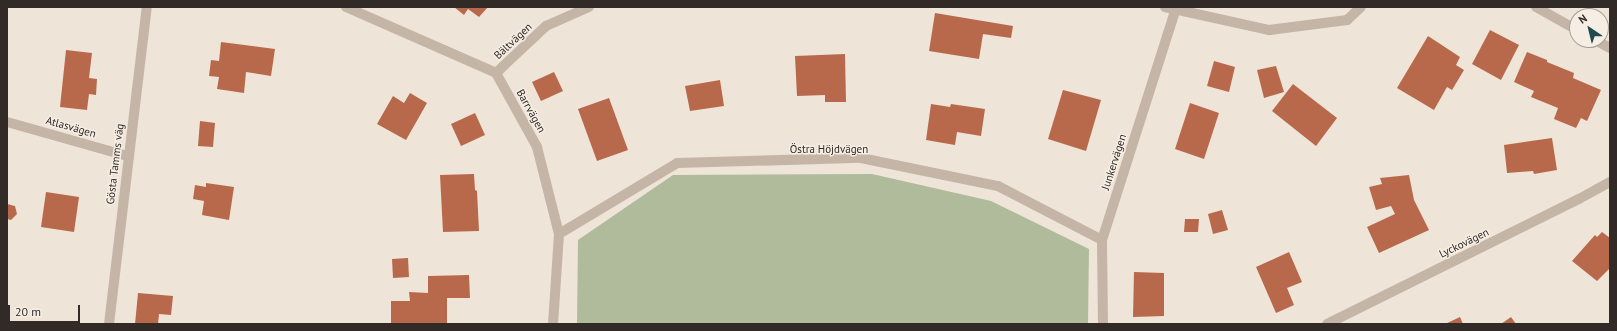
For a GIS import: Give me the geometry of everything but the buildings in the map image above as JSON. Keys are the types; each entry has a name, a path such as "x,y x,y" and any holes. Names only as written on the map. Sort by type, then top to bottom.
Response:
{"street":[{"name":"Gösta Tamms väg","path":"109,324 127,156 146,7"},
{"path":"346,7 496,73"},
{"name":"Bältvägen","path":"496,73 546,26 589,7"},
{"path":"1170,9 1269,30 1347,20 1361,7"},
{"path":"1536,7 1569,26"},
{"name":"Junkervägen","path":"1103,324 1102,240 1170,9"},
{"name":"Barrvägen","path":"496,73 537,147 559,234 554,324"},
{"name":"Atlasvägen","path":"7,122 127,156"},
{"name":"Östra Höjdvägen","path":"559,234 677,163 861,158 998,186 1102,240"},
{"name":"Lyckovägen","path":"1327,324 1579,199 1610,182"}],"green space":[{"path":"872,174 991,201 1089,249 1088,324 577,324 578,240 673,175"}]}
